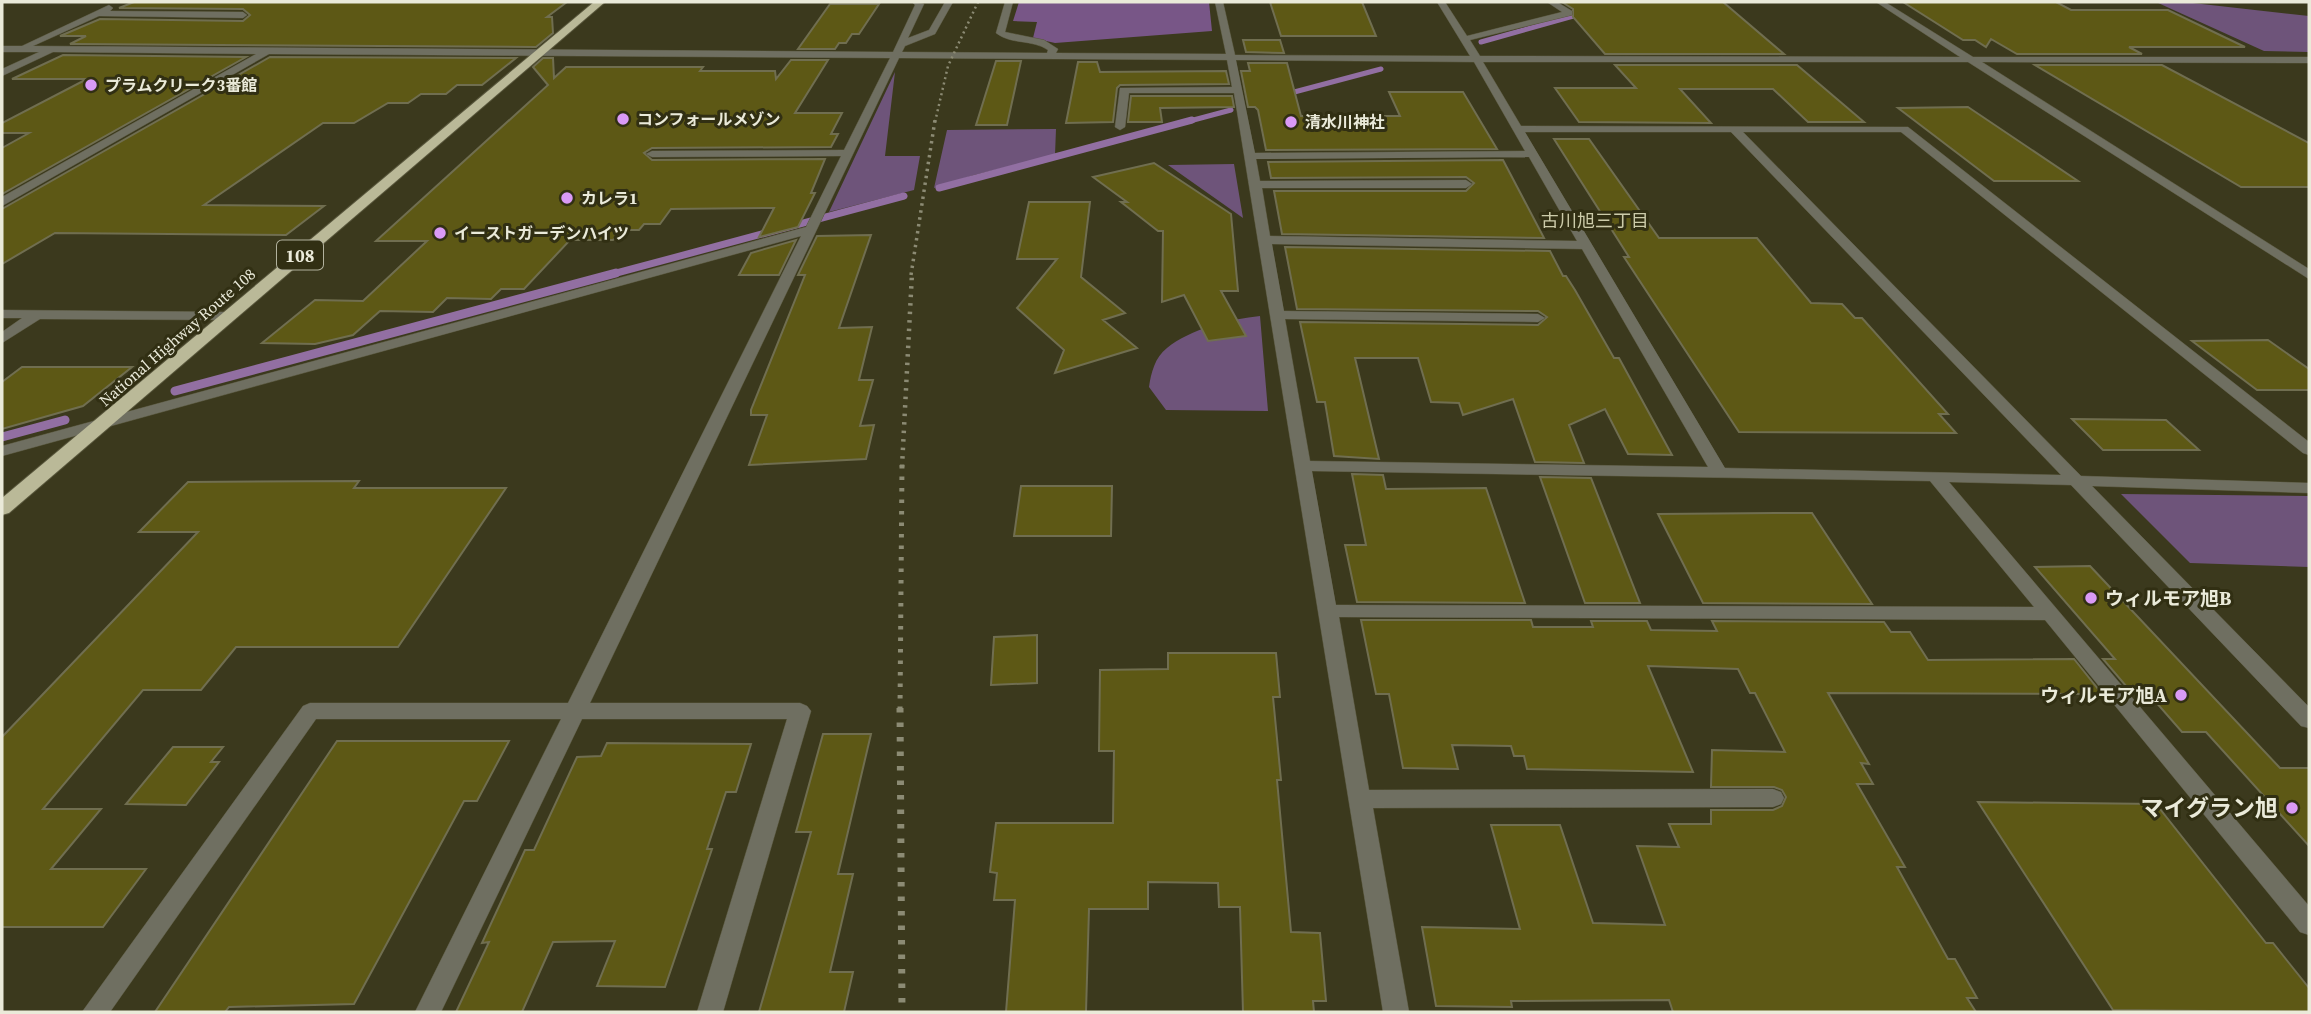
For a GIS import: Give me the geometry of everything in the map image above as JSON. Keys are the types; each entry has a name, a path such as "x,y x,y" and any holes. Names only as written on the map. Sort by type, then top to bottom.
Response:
{"highway":[{"name":"National Highway Route 108","path":"2,509 600,2"}],"street":[{"path":"20,49 123,2"},
{"path":"428,1012 902,44 920,4 916,2"},
{"path":"902,44 932,32 949,2"},
{"path":"1009,2 1000,33 1010,38 1045,44 1052,49 1050,56"},
{"path":"1219,2 1265,240 1396,1012"},
{"path":"1441,2 1719,472"},
{"path":"1465,39 1569,13 1551,2"},
{"path":"1880,2 2309,275"},
{"path":"98,13 243,15"},
{"path":"2,49 1231,56 1477,60 2309,60"},
{"path":"2,73 51,50"},
{"path":"2,202 265,52"},
{"path":"1120,127 1124,90 1240,100"},
{"path":"1518,129 1904,129 2309,450"},
{"path":"1734,129 2309,720"},
{"path":"652,154 848,153"},
{"path":"1250,156 1532,154"},
{"path":"1255,185 1466,184"},
{"path":"2,451 816,220"},
{"path":"1265,240 1586,245"},
{"path":"2,314 228,316"},
{"path":"2,339 37,314"},
{"path":"1277,314 1538,318"},
{"path":"1303,466 2075,479 2309,488"},
{"path":"1936,476 2309,924"},
{"path":"1328,611 2053,614"},
{"path":"95,1012 310,711 800,711 710,1012"},
{"path":"1360,799 1773,797"}],"shaded area":[{"path":"1019,2 1209,2 1212,31 1055,43 1033,38 1037,22 1013,21"},
{"path":"2156,2 2184,2 2309,16 2309,52 2264,51"},
{"path":"895,72 885,156 920,156 914,190 829,212"},
{"path":"1056,129 1055,155 934,188 947,130"},
{"path":"1234,164 1243,218 1168,165"},
{"path":"1260,316 1268,411 1166,410 1149,387 1154,366 1163,352 1176,341 1199,330 1224,322"},
{"path":"2121,494 2309,496 2309,567 2190,563"}],"building":[{"path":"134,2 567,2 547,17 552,17 553,33 536,47 70,44 86,36 60,36 100,19 243,21 250,15 243,9 119,8"},
{"path":"1270,2 1362,2 1376,36 1281,36"},
{"path":"1562,2 1723,2 1784,54 1605,54 1573,17 1573,9"},
{"path":"1903,2 2056,2 2071,10 2168,10 2245,47 2129,47 2142,54 2017,54 1991,39 1986,47 1975,40 1963,40"},
{"path":"830,4 879,4 859,34 852,34 846,43 839,43 835,49 798,49"},
{"path":"1243,40 1280,40 1284,53 1246,52"},
{"path":"63,55 246,57 2,194 2,148 29,133 2,133 2,123 87,79 12,79"},
{"path":"270,57 516,58 482,85 457,85 446,94 421,94 408,103 388,103 354,123 323,123 204,205 324,206 286,235 55,233 2,264 2,209"},
{"path":"543,58 553,58 554,78 566,67 703,67 700,71 775,71 776,79 791,60 828,60 795,113 842,113 831,134 838,134 831,147 652,148 644,153 652,160 825,159 811,193 815,193 798,227 759,237 774,208 671,209 660,224 644,224 639,230 621,230 613,240 570,240 524,289 501,289 491,299 447,298 433,312 380,311 353,335 315,344 262,343 315,300 363,301 427,241 376,241 548,85 533,67"},
{"path":"996,61 1021,61 1007,125 976,125"},
{"path":"1078,62 1097,62 1100,72 1226,71 1229,84 1120,85 1117,88 1113,122 1066,123"},
{"path":"1248,63 1287,63 1301,116 1400,116 1389,92 1463,92 1497,149 1266,150 1258,110 1248,107 1241,71 1250,71"},
{"path":"1615,65 1797,65 1864,122 1808,122 1773,89 1680,89 1711,123 1579,122 1555,88 1636,88"},
{"path":"2035,65 2162,65 2309,143 2309,187 2241,187"},
{"path":"1131,96 1232,96 1234,107 1160,108 1162,122 1128,122"},
{"path":"1968,107 2078,181 1994,181 1898,108"},
{"path":"1554,139 1589,139 1659,238 1757,238 1811,303 1842,304 1855,318 1862,318 1948,414 1939,414 1956,433 1739,432 1624,257 1629,257"},
{"path":"1503,160 1544,238 1282,234 1274,191 1466,191 1474,183 1466,177 1271,178 1268,162"},
{"path":"1154,163 1231,214 1238,291 1221,291 1246,336 1208,341 1184,295 1162,302 1163,231 1158,231 1121,202 1127,202 1093,177"},
{"path":"1029,202 1090,202 1081,277 1125,313 1103,320 1137,348 1055,373 1064,350 1017,308 1057,259 1017,259"},
{"path":"871,235 839,328 872,327 859,380 873,380 860,426 874,425 866,459 749,465 767,415 751,415 751,410 805,275 798,275 817,236"},
{"path":"796,240 779,275 739,275 751,253"},
{"path":"1285,247 1550,251 1614,358 1619,358 1672,455 1628,454 1605,409 1569,425 1584,463 1535,462 1513,399 1463,415 1459,403 1431,402 1418,358 1355,358 1379,459 1334,456 1325,402 1317,402 1300,322 1538,325 1547,317 1538,311 1297,309"},
{"path":"2268,340 2309,369 2309,390 2257,390 2192,341"},
{"path":"22,367 132,367 83,406 2,429 2,382"},
{"path":"2072,419 2166,420 2199,450 2103,450"},
{"path":"1352,474 1383,475 1386,489 1486,488 1525,603 1357,602 1345,545 1366,545"},
{"path":"1540,477 1591,478 1640,603 1585,603"},
{"path":"359,481 354,488 506,488 398,647 236,647 201,690 143,690 43,809 101,809 51,869 146,869 103,927 2,927 2,737 198,532 139,532 188,482"},
{"path":"1021,486 1112,486 1111,536 1014,536"},
{"path":"1812,513 1872,604 1703,603 1658,514"},
{"path":"2090,566 2280,768 2309,768 2309,846 2206,732 2182,732 2148,693 2132,693 2103,659 2115,659 2035,567"},
{"path":"1361,620 1531,620 1533,627 1593,627 1591,621 1647,621 1651,630 1717,631 1712,621 1884,622 1891,632 1910,632 1928,660 2074,659 2102,694 1828,693 1869,764 1861,763 1873,784 1857,784 1905,867 1897,867 1948,959 1955,959 1977,998 1967,998 1976,1012 1673,1012 1669,1000 1511,1001 1512,1007 1436,1006 1422,927 1520,929 1491,825 1560,825 1593,923 1665,925 1637,846 1679,847 1669,824 1711,824 1711,810 1773,810 1782,806 1786,797 1782,790 1774,787 1711,787 1712,750 1785,752 1755,693 1750,693 1738,669 1648,666 1693,772 1527,769 1524,756 1514,756 1511,746 1452,745 1458,769 1403,768 1389,694 1376,694"},
{"path":"1037,635 1037,683 991,685 994,637"},
{"path":"1168,653 1276,653 1280,697 1273,697 1281,780 1277,780 1291,932 1320,933 1326,1001 1313,1001 1314,1012 1243,1012 1240,907 1219,907 1218,883 1148,882 1148,909 1089,909 1086,1012 1006,1012 1015,900 994,900 997,873 990,872 996,823 1113,823 1114,751 1099,751 1100,670 1168,669"},
{"path":"823,734 871,734 838,874 853,874 830,972 853,972 844,1012 759,1012 811,832 796,832"},
{"path":"337,741 509,741 477,801 464,801 354,1004 229,1007 225,1012 155,1012"},
{"path":"607,743 751,744 736,792 726,792 707,849 712,849 665,987 597,986 615,941 553,942 522,1012 456,1012 489,942 482,943 525,850 534,850 577,757 601,756"},
{"path":"173,747 223,747 211,762 219,762 186,805 126,804"},
{"path":"1978,802 2156,804 2266,943 2273,943 2309,988 2309,1012 2113,1010"}],"waterway":[{"path":"1481,42 1584,13 1567,2"},
{"path":"1283,95 1381,69"},
{"path":"1186,122 1231,110"},
{"path":"939,188 1192,120"},
{"path":"609,275 904,196"},
{"path":"175,391 616,273"},
{"path":"2,437 65,420"}],"railway":[{"path":"935,122 948,66 978,2"},
{"path":"911,275 935,120"},
{"path":"902,467 912,273"},
{"path":"900,709 902,465"},
{"path":"900,709 902,1012"}],"place":[{"name":"プラムクリーク3番館","path":"91,85"},
{"name":"コンフォールメゾン","path":"623,119"},
{"name":"清水川神社","path":"1291,122"},
{"name":"カレラ1","path":"567,198"},
{"name":"イーストガーデンハイツ","path":"440,233"},
{"name":"ウィルモア旭B","path":"2091,598"},
{"name":"ウィルモア旭A","path":"2181,695"},
{"name":"マイグラン旭","path":"2292,808"}],"district":[{"name":"古川旭三丁目","path":"1595,220"}]}
